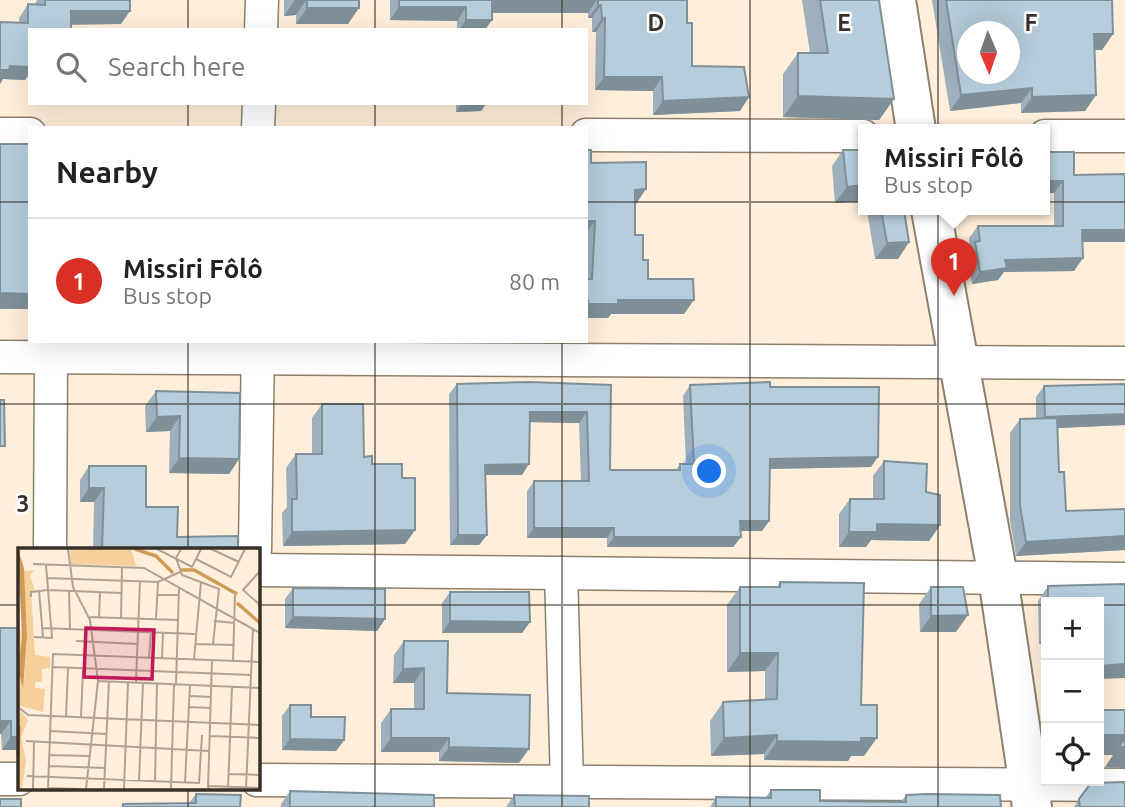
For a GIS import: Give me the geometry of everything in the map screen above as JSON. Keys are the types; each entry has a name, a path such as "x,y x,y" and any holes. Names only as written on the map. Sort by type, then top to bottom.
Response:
{"main road":[{"path":"896,0 915,124"},
{"path":"931,215 998,577 1030,795"}],"street":[{"path":"261,28 262,0"},
{"path":"258,126 259,105"},
{"path":"0,134 28,134"},
{"path":"588,135 858,136"},
{"path":"1050,136 1125,136"},
{"path":"255,548 258,350"},
{"path":"0,357 258,350 1125,363"},
{"path":"50,548 51,357"},
{"path":"259,570 1125,579"},
{"path":"561,573 567,782"},
{"path":"0,779 18,779"},
{"path":"259,780 567,782 1030,795 1125,785"}],"building":[{"path":"45,0 130,0 130,11 71,11 71,28 28,28 28,67 10,66 9,70 0,70 0,22 28,23 28,4 45,5"},
{"path":"307,0 359,0 359,8 307,8"},
{"path":"399,0 492,0 492,20 466,20 466,7 399,7"},
{"path":"598,0 687,0 687,23 692,23 692,66 744,67 749,97 663,101 662,77 604,77 605,18 602,19"},
{"path":"820,0 879,0 894,99 798,96 798,53 828,53"},
{"path":"946,0 1112,0 1113,34 1094,34 1096,95 1032,97 1032,88 961,95 959,84 1020,84 1020,21 957,21 957,70"},
{"path":"0,144 28,144 28,294 0,293"},
{"path":"588,150 591,150 591,163 646,162 646,189 635,190 635,235 643,235 643,260 648,260 648,279 693,279 694,300 618,300 618,304 588,304 588,279 592,279 595,221 588,221"},
{"path":"843,150 858,150 858,186 847,187"},
{"path":"1050,152 1074,152 1074,175 1125,174 1125,230 1082,230 1083,258 1005,260 1007,268 980,272 975,242 980,241 978,226 1063,226 1063,181 1050,181"},
{"path":"882,215 905,215 909,242 887,243"},
{"path":"530,382 611,385 610,470 680,470 680,464 694,464 690,385 770,382 770,387 879,387 878,457 770,459 769,521 740,521 741,537 614,537 614,528 534,528 534,481 589,481 587,412 530,412 529,464 485,465 487,535 458,535 457,384"},
{"path":"1125,384 1125,414 1045,417 1044,386"},
{"path":"156,391 240,393 239,459 179,458 180,416 157,417"},
{"path":"0,400 4,400 5,446 0,446"},
{"path":"322,404 363,404 364,457 372,456 372,464 402,464 402,478 415,478 415,530 292,532 292,499 297,499 296,454 322,454"},
{"path":"1057,418 1059,472 1064,472 1066,511 1125,509 1125,536 1026,542 1020,506 1020,419"},
{"path":"884,461 927,464 926,492 940,495 940,525 877,524 877,532 849,532 850,499 884,499"},
{"path":"89,466 146,466 146,507 178,507 177,537 238,536 238,548 102,548 104,488 89,488"},
{"path":"780,582 864,583 861,705 877,705 877,738 861,738 861,742 777,741 777,735 724,738 723,702 777,699 778,653 740,653 740,587 780,587"},
{"path":"1125,584 1125,664 1104,666 1104,597 1048,597 1048,586"},
{"path":"931,587 963,587 968,615 931,616"},
{"path":"293,588 385,589 385,619 293,617"},
{"path":"450,592 529,592 530,622 450,621"},
{"path":"0,628 18,628 18,737 11,737 11,721 0,721"},
{"path":"404,641 448,641 447,693 530,695 529,749 449,747 449,738 391,738 391,709 424,709 424,668 403,669"},
{"path":"290,705 311,705 311,717 345,717 344,740 290,739"},
{"path":"1104,710 1125,710 1125,735 1104,735"},
{"path":"1125,782 1125,807 1080,807 1079,799 1089,786 1104,786 1104,783"},
{"path":"771,790 820,790 820,801 906,802 906,795 1000,795 1001,807 716,807 716,797 771,798"},
{"path":"290,791 434,795 434,807 290,807"},
{"path":"196,794 241,795 240,807 123,807 123,804 196,803"},
{"path":"514,795 589,796 589,807 515,807"},
{"path":"0,799 21,799 21,807 0,807"}],"place":[{"name":"Missiri Fôlô","path":"954,296"}]}
